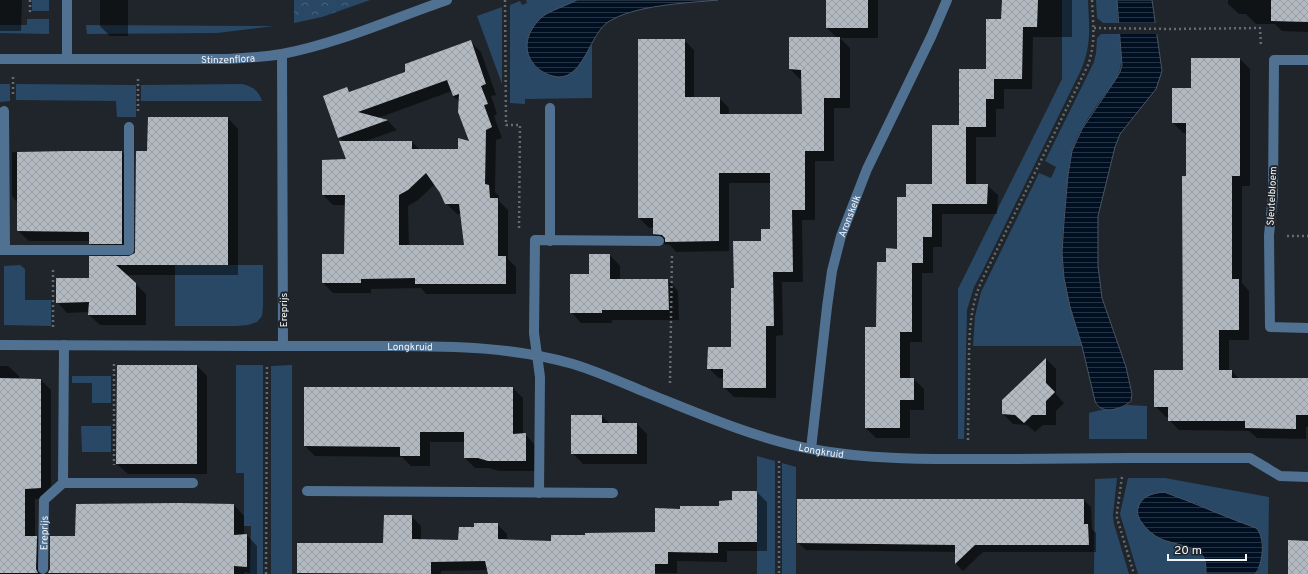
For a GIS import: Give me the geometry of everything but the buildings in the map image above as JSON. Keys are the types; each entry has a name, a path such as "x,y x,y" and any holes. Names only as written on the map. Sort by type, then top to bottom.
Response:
{"street":[{"path":"67,0 67,59"},
{"name":"Stinzenflora","path":"0,59 255,58 282,54 350,36 447,0"},
{"name":"Aronskelk","path":"811,449 832,271 841,236 867,169 924,50 946,0"},
{"name":"Ereprijs","path":"282,54 283,346"},
{"path":"1274,60 1308,60"},
{"name":"Sleutelbloem","path":"1274,60 1273,195 1269,236 1270,327 1308,328"},
{"path":"550,108 550,241"},
{"path":"4,111 2,250 130,250 129,127"},
{"path":"539,492 540,377 534,334 535,240 659,241"},
{"path":"0,345 283,346"},
{"path":"64,345 63,483 193,483"},
{"name":"Longkruid","path":"283,346 440,346 490,349 537,356 574,365 612,378 741,430 783,443 852,455 911,459 1122,458"},
{"path":"1122,458 1250,458 1280,476 1308,477"},
{"name":"Ereprijs","path":"43,569 44,500 63,483"},
{"path":"307,491 613,493"}],"path":[{"path":"30,0 30,15"},
{"path":"505,0 506,125 520,125 519,240 535,240"},
{"path":"968,459 970,335 976,295 1088,65 1093,52 1094,28 1092,0"},
{"path":"1094,28 1260,28 1261,48 1274,60"},
{"path":"4,111 13,101 13,59"},
{"path":"129,127 138,117 138,59"},
{"path":"659,241 672,241 671,381 663,399"},
{"path":"53,250 53,345"},
{"path":"114,345 114,483"},
{"path":"266,574 267,346"},
{"path":"779,574 779,462 783,443"},
{"path":"1122,458 1122,479 1116,512 1134,574"}],"green space":[{"path":"32,0 49,0 49,11 32,11"},
{"path":"294,0 370,0 322,17 294,23"},
{"path":"526,0 577,0 542,17 529,56 535,66 544,73 577,68 592,44 592,98 525,99 525,104 510,103 510,5 520,1 522,5 527,3"},
{"path":"1062,0 1088,0 1089,35 1087,52 1081,70 974,287 967,310 964,439 958,439 958,289 1062,79"},
{"path":"1096,0 1117,0 1118,23 1103,23 1097,18"},
{"path":"502,7 502,84 477,16"},
{"path":"27,19 49,19 49,34 0,33 0,25 27,25"},
{"path":"86,25 274,26 217,33 87,34"},
{"path":"1101,34 1119,34 1121,63 1119,74 1084,124 1076,140 1070,159 1062,236 1064,278 1082,346 973,346 975,316 981,292 1039,173 1051,178 1056,167 1045,161 1094,62 1097,38"},
{"path":"0,84 10,84 10,101 0,102"},
{"path":"16,84 136,85 136,117 117,117 116,101 16,100"},
{"path":"242,84 255,90 259,94 262,101 141,101 141,85"},
{"path":"20,265 25,269 25,300 51,300 51,326 4,325 4,266"},
{"path":"175,265 263,265 262,316 257,322 248,325 175,326"},
{"path":"236,365 263,365 263,574 244,574 244,572 250,573 251,526 244,526 244,473 236,473"},
{"path":"292,365 292,574 271,574 271,366"},
{"path":"72,376 111,376 111,403 92,403 92,383 72,383"},
{"path":"1127,405 1147,406 1147,439 1089,439 1089,413"},
{"path":"81,426 111,426 111,452 82,452"},
{"path":"757,456 775,461 775,574 757,574"},
{"path":"782,463 796,467 796,574 782,574"},
{"path":"1117,478 1113,515 1114,524 1129,574 1094,574 1095,479"},
{"path":"1128,478 1165,478 1269,497 1268,574 1255,574 1259,570 1263,542 1220,515 1195,503 1160,539 1194,549 1202,555 1206,564 1206,574 1138,574 1120,514"}],"shaded area":[{"path":"577,0 718,0 646,8 619,16 608,22 602,28 581,63 575,70 568,75 559,77 547,74 537,68 530,58 527,42 530,34 536,23 542,17"},
{"path":"1117,0 1152,0 1162,71 1156,89 1120,134 1115,147 1098,216 1098,266 1102,298 1126,367 1132,394 1131,401 1127,404 1112,410 1107,410 1098,406 1095,401 1082,346 1070,307 1064,278 1062,253 1068,175 1072,151 1082,129 1116,79 1122,65"},
{"path":"1164,492 1256,528 1261,538 1262,551 1260,564 1255,574 1206,574 1205,560 1200,553 1190,548 1161,539 1148,530 1139,518 1138,511 1140,503 1147,496"}],"pier":[{"path":"1116,23 1157,23 1159,34 1117,34"}]}
